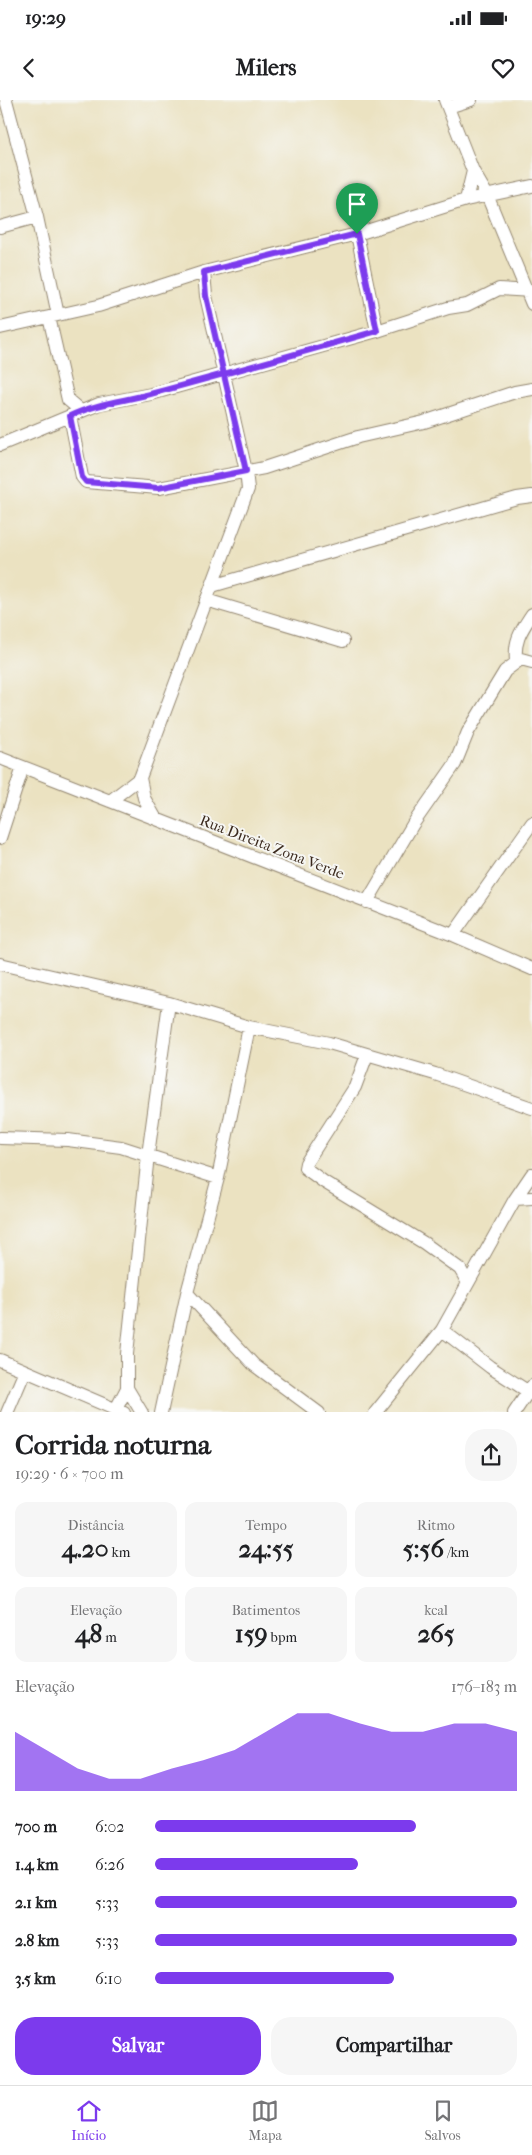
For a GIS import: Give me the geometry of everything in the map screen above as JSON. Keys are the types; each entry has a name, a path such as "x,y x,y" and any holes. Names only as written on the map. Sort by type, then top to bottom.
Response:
{"street":[{"path":"471,100 447,103 473,171 487,195 529,290 532,304"},
{"path":"4,107 14,130 37,217 68,400 75,413 82,477 86,482 158,488 264,468 358,437 424,422 515,392 532,389"},
{"path":"0,126 14,130"},
{"path":"466,200 473,171"},
{"path":"0,328 98,306 204,272 357,234 466,200 532,186"},
{"path":"0,227 37,217"},
{"path":"357,234 377,331"},
{"path":"156,819 144,798 140,778 206,600 246,500 248,489 246,471 225,374 206,296 204,272"},
{"path":"0,445 99,404 151,394 377,331 448,308 467,305 499,289 529,290"},
{"path":"54,423 68,400"},
{"path":"248,489 264,468"},
{"path":"212,586 419,525 517,498 532,496"},
{"path":"206,600 343,641"},
{"path":"516,661 514,648 519,634 532,614"},
{"path":"367,902 414,824 455,764 468,732 505,671 521,659 532,662"},
{"name":"Rua Direita Zona Verde","path":"0,758 453,935 532,969"},
{"path":"0,838 22,767"},
{"path":"110,801 140,778"},
{"path":"453,935 532,823"},
{"path":"0,964 169,1003 249,1027 329,1043 435,1074 532,1108"},
{"path":"0,1360 120,1411 127,1388 128,1354 148,1155 169,1003"},
{"path":"161,1412 187,1293 218,1178 249,1027"},
{"path":"367,1055 355,1087 306,1163 305,1168 324,1182 424,1243 460,1269 468,1283"},
{"path":"0,1138 68,1140 121,1147 218,1178"},
{"path":"375,1412 442,1330 515,1199 532,1174"},
{"path":"515,1199 532,1198"},
{"path":"460,1269 476,1268"},
{"path":"187,1293 254,1365 319,1412"},
{"path":"442,1330 490,1367 531,1390 514,1412"},
{"path":"7,1412 24,1371"},
{"path":"127,1388 142,1412"},
{"path":"380,1412 389,1394"}],"route":[{"path":"357,234 204,272 206,296 225,374 246,471 191,480 158,488 141,488 118,484 91,484 86,482 82,477 70,416 99,404 151,394 225,374 377,331 357,234"}]}
